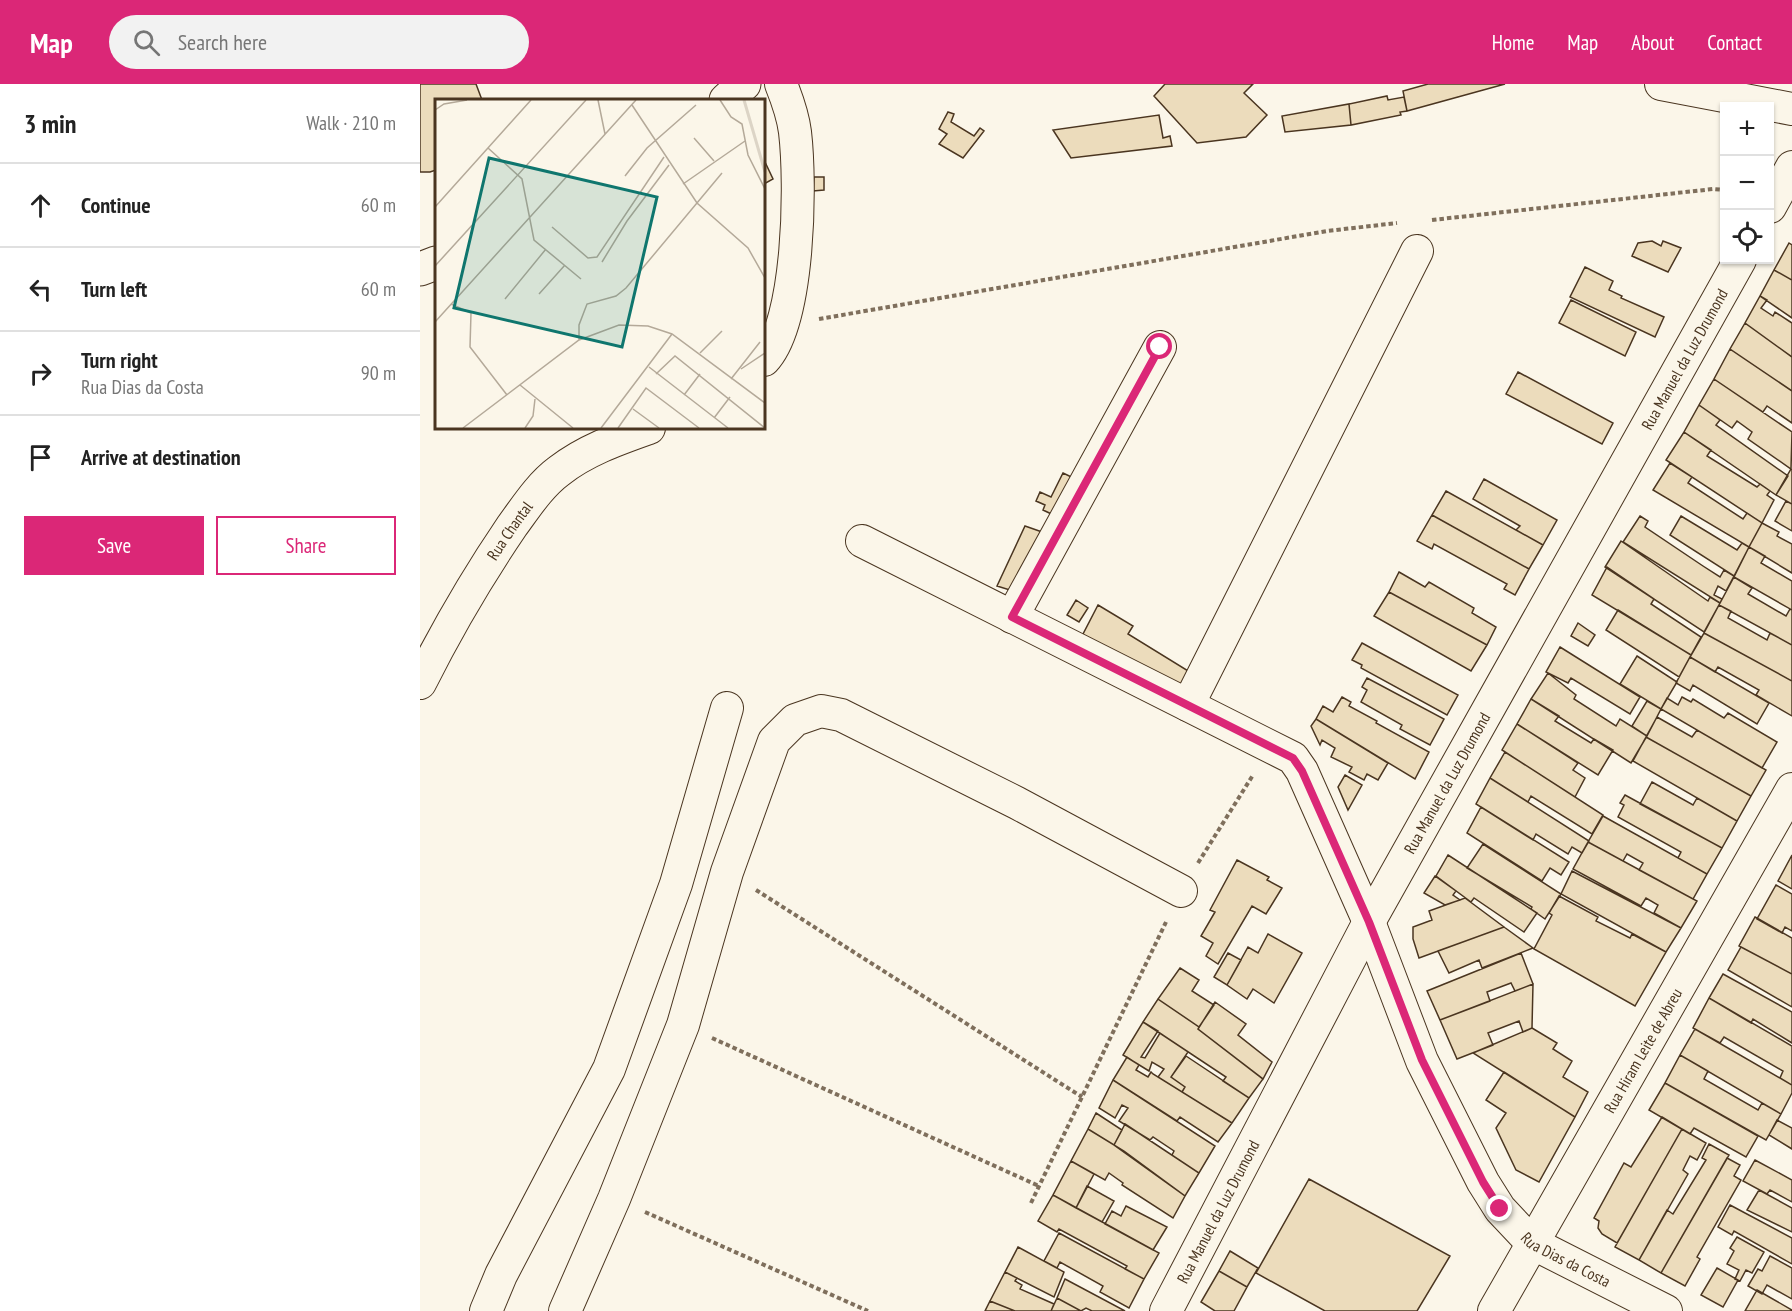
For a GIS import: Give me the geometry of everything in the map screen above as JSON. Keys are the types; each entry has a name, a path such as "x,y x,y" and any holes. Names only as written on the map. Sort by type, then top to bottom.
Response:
{"main road":[{"path":"727,99 744,84"},
{"path":"420,269 435,263"}],"street":[{"path":"765,358 783,325 791,283 798,181 795,130 781,84"},
{"path":"1661,84 1792,110"},
{"path":"1779,200 1792,167"},
{"path":"1188,705 1415,231"},
{"name":"Rua Manuel da Luz Drumond","path":"1166,1311 1369,922 1738,264"},
{"path":"1012,617 1160,347"},
{"name":"Rua Chantal","path":"420,683 475,585 530,501 558,471 599,446 646,429"},
{"path":"861,542 1293,758"},
{"path":"486,1311 501,1275 609,1069 676,884 727,708"},
{"path":"565,1311 614,1199 683,1025 727,872 774,741 795,720 821,711 841,715 1017,803 1181,891"},
{"name":"Rua Dias da Costa","path":"1293,758 1302,771 1369,922 1432,1081 1483,1182 1500,1209 1532,1243 1666,1311"},
{"name":"Rua Hiram Leite de Abreu","path":"1494,1311 1792,789"}],"path":[{"path":"783,325 1327,231 1415,231 1720,190"},
{"path":"1031,1203 1181,891 1257,768 1293,758"},
{"path":"727,872 1082,1096"},
{"path":"683,1025 1039,1186"},
{"path":"614,1199 868,1311"}],"building":[{"path":"420,84 476,84 482,99 435,99 435,170 420,172"},
{"path":"1165,84 1253,84 1244,93 1267,115 1246,137 1197,143 1154,96"},
{"path":"1428,84 1505,84 1407,111 1403,91"},
{"path":"1387,96 1388,100 1404,97 1407,111 1400,112 1401,115 1351,125 1349,104"},
{"path":"1349,104 1351,125 1285,132 1282,116"},
{"path":"948,112 954,114 951,122 974,136 980,128 984,131 963,158 939,144 947,134 939,129"},
{"path":"1159,115 1163,138 1170,136 1172,146 1071,158 1053,130"},
{"path":"765,162 773,179 765,183"},
{"path":"814,177 824,177 824,190 813,191"},
{"path":"1652,241 1661,246 1663,241 1681,248 1668,272 1632,256 1638,243"},
{"path":"1789,243 1792,245 1792,280 1774,270"},
{"path":"1585,267 1613,281 1609,290 1622,296 1621,298 1664,317 1655,337 1570,297"},
{"path":"1774,270 1792,280 1792,318 1760,296"},
{"path":"1760,296 1767,300 1761,308 1773,316 1775,312 1792,323 1792,357 1745,323"},
{"path":"1571,300 1636,332 1625,356 1559,323"},
{"path":"1745,323 1792,357 1792,391 1730,349"},
{"path":"1730,349 1792,391 1792,423 1767,406 1763,412 1714,379"},
{"path":"1518,372 1613,423 1602,444 1506,394"},
{"path":"1714,379 1792,432 1791,469 1748,439 1752,432 1737,421 1732,428 1699,405"},
{"path":"1699,405 1720,420 1716,425 1788,476 1776,495 1684,432"},
{"path":"1684,432 1711,450 1707,456 1757,487 1760,484 1770,491 1767,495 1774,500 1762,523 1666,460"},
{"path":"1670,463 1692,477 1688,483 1743,519 1747,513 1762,523 1749,547 1653,490"},
{"path":"1792,470 1792,504 1776,495"},
{"path":"1063,473 1082,482 1062,519 1043,510 1045,505 1036,501 1040,492 1051,497"},
{"path":"1484,479 1557,520 1543,545 1516,530 1520,526 1473,499"},
{"path":"1446,491 1543,545 1529,569 1432,515"},
{"path":"1786,501 1792,504 1792,531 1775,521"},
{"path":"1432,515 1529,569 1515,595 1504,589 1507,584 1434,544 1432,549 1417,541"},
{"path":"1640,516 1648,521 1645,527 1720,577 1724,570 1734,576 1726,591 1718,586 1714,595 1722,599 1720,603 1623,542"},
{"path":"1681,516 1737,550 1742,543 1749,547 1734,576 1670,535"},
{"path":"1762,523 1779,532 1777,536 1792,544 1792,573 1749,547"},
{"path":"1025,526 1045,533 1023,594 997,586"},
{"path":"1621,541 1708,601 1710,597 1720,603 1704,632 1605,567"},
{"path":"1749,547 1765,556 1761,563 1792,581 1792,610 1734,577"},
{"path":"1607,567 1654,599 1651,604 1701,637 1691,655 1592,595"},
{"path":"1399,572 1425,587 1429,582 1474,608 1472,613 1496,627 1487,645 1389,592"},
{"path":"1734,577 1752,588 1748,594 1786,616 1790,609 1792,610 1792,645 1719,605"},
{"path":"1389,592 1487,645 1471,671 1374,616"},
{"path":"1076,600 1088,608 1079,622 1067,615"},
{"path":"1098,605 1133,626 1128,634 1198,677 1187,695 1082,636"},
{"path":"1719,605 1731,611 1728,618 1767,640 1770,633 1792,645 1792,681 1704,633"},
{"path":"1618,610 1691,655 1679,677 1606,630"},
{"path":"1578,623 1595,635 1588,646 1571,636"},
{"path":"1704,633 1792,681 1792,716 1756,695 1759,690 1718,667 1715,672 1690,657"},
{"path":"1362,643 1458,695 1447,715 1361,668 1362,665 1352,660"},
{"path":"1560,647 1640,697 1630,714 1571,678 1568,683 1546,672"},
{"path":"1637,656 1677,682 1661,709 1620,684"},
{"path":"1690,657 1769,703 1757,724 1693,685 1690,691 1676,683"},
{"path":"1548,673 1576,695 1574,699 1616,726 1620,719 1647,736 1631,763 1531,699"},
{"path":"1367,678 1444,719 1430,745 1400,729 1402,725 1361,702 1367,690 1362,687"},
{"path":"1342,697 1351,702 1349,706 1429,752 1415,779 1316,719 1323,706 1333,712"},
{"path":"1682,697 1691,702 1693,699 1724,718 1728,713 1777,742 1762,768 1661,709 1667,698 1678,705"},
{"path":"1531,699 1559,716 1555,721 1591,743 1594,739 1613,750 1598,775 1517,724"},
{"path":"1647,701 1661,709 1647,736 1632,726"},
{"path":"1657,717 1692,737 1697,730 1766,770 1751,796 1646,737"},
{"path":"1316,719 1388,763 1378,780 1367,774 1364,780 1349,772 1352,767 1331,757 1335,748 1322,740 1320,745 1311,726"},
{"path":"1517,724 1578,763 1573,770 1585,778 1575,797 1502,750"},
{"path":"1646,737 1751,796 1737,821 1633,761"},
{"path":"1505,752 1603,815 1592,834 1531,796 1528,802 1490,778"},
{"path":"1345,775 1362,785 1348,810 1338,787"},
{"path":"1490,778 1589,841 1582,853 1572,847 1568,854 1536,834 1533,840 1476,804"},
{"path":"1652,782 1693,805 1697,798 1737,821 1722,848 1640,804"},
{"path":"1625,795 1722,848 1707,874 1678,858 1681,852 1618,817 1624,805 1620,803"},
{"path":"1481,807 1569,862 1561,875 1550,868 1542,881 1467,833"},
{"path":"1603,816 1707,874 1693,899 1639,870 1643,863 1627,854 1623,861 1588,842"},
{"path":"1588,842 1697,901 1681,928 1654,913 1658,905 1646,898 1641,906 1573,869"},
{"path":"1483,844 1561,894 1545,919 1531,909 1532,907 1467,868"},
{"path":"1448,855 1537,913 1524,932 1474,898 1471,902 1436,876"},
{"path":"1792,855 1792,889 1778,881"},
{"path":"1237,860 1269,877 1267,880 1282,888 1266,914 1252,906 1218,964 1206,956 1213,943 1201,936 1215,912 1210,910"},
{"path":"1572,871 1681,928 1666,952 1561,894"},
{"path":"1435,876 1456,891 1453,895 1460,900 1445,905 1424,893"},
{"path":"1776,885 1792,894 1792,931 1785,927 1782,933 1757,919"},
{"path":"1559,896 1598,917 1596,921 1630,938 1632,934 1666,952 1635,1006 1534,949"},
{"path":"1465,898 1504,927 1419,958 1413,939 1413,927 1432,920 1429,911"},
{"path":"1755,917 1792,938 1792,974 1739,946"},
{"path":"1504,927 1533,948 1482,968 1479,960 1449,973 1438,951"},
{"path":"1268,934 1302,953 1274,1003 1253,989 1247,999 1227,985 1248,947 1258,953"},
{"path":"1741,947 1792,974 1792,1007 1728,970"},
{"path":"1228,953 1241,960 1227,985 1214,977"},
{"path":"1521,953 1533,984 1515,991 1511,983 1487,992 1490,1001 1440,1020 1427,991"},
{"path":"1180,968 1199,980 1192,991 1214,1005 1199,1027 1158,999"},
{"path":"1723,974 1792,1012 1792,1043 1753,1019 1751,1023 1709,998"},
{"path":"1533,984 1532,1028 1523,1032 1519,1021 1488,1033 1493,1045 1457,1059 1440,1020"},
{"path":"1709,998 1792,1046 1792,1085 1780,1078 1783,1071 1724,1037 1720,1043 1693,1028"},
{"path":"1158,999 1199,1027 1198,1029 1263,1079 1249,1098 1223,1081 1226,1077 1143,1022"},
{"path":"1215,1002 1246,1024 1238,1035 1272,1062 1263,1079 1198,1029"},
{"path":"1143,1022 1158,1031 1141,1057 1145,1058 1160,1033 1188,1052 1171,1077 1185,1087 1182,1092 1158,1077 1164,1069 1152,1062 1149,1071 1123,1055"},
{"path":"1532,1028 1557,1043 1553,1049 1572,1061 1563,1077 1588,1092 1575,1117 1473,1053"},
{"path":"1695,1029 1792,1085 1792,1093 1781,1114 1680,1055"},
{"path":"1680,1055 1708,1071 1704,1079 1758,1110 1762,1103 1781,1114 1766,1140 1665,1083"},
{"path":"1186,1056 1249,1098 1232,1123 1182,1092 1185,1087 1171,1077"},
{"path":"1127,1057 1139,1065 1136,1070 1148,1077 1151,1072 1232,1123 1218,1142 1180,1117 1177,1121 1113,1080"},
{"path":"1504,1072 1575,1117 1539,1182 1516,1170 1496,1128 1506,1113 1486,1100"},
{"path":"1113,1080 1215,1146 1199,1173 1172,1155 1174,1151 1153,1137 1150,1140 1119,1121 1128,1108 1122,1105 1115,1118 1099,1108"},
{"path":"1665,1083 1758,1136 1746,1157 1694,1128 1690,1134 1649,1110"},
{"path":"1096,1113 1122,1130 1114,1145 1088,1129"},
{"path":"1662,1117 1682,1129 1617,1243 1602,1234 1598,1228 1599,1221 1594,1218 1624,1163 1631,1167"},
{"path":"1777,1120 1792,1128 1792,1149 1769,1135"},
{"path":"1125,1124 1199,1173 1185,1196 1114,1145"},
{"path":"1088,1129 1124,1151 1185,1196 1173,1218 1122,1185 1123,1183 1109,1173 1105,1180 1071,1161"},
{"path":"1682,1129 1706,1143 1697,1160 1690,1156 1683,1170 1688,1174 1639,1260 1615,1247"},
{"path":"1709,1144 1729,1155 1661,1273 1639,1260 1667,1210 1673,1214 1706,1160 1702,1158"},
{"path":"1727,1158 1740,1165 1734,1176 1741,1180 1697,1257 1700,1259 1685,1286 1661,1273"},
{"path":"1755,1160 1792,1180 1792,1202 1770,1190 1767,1194 1743,1181"},
{"path":"1071,1161 1094,1174 1076,1208 1053,1195"},
{"path":"1309,1179 1450,1256 1417,1311 1325,1311 1256,1273"},
{"path":"1087,1186 1114,1201 1102,1222 1076,1208"},
{"path":"1759,1190 1792,1208 1792,1232 1747,1210"},
{"path":"1053,1195 1159,1253 1144,1279 1125,1269 1127,1266 1059,1229 1057,1232 1038,1221"},
{"path":"1730,1205 1792,1238 1792,1264 1734,1231 1732,1235 1718,1227"},
{"path":"1126,1206 1167,1227 1153,1250 1105,1224 1112,1211 1121,1216"},
{"path":"1059,1233 1144,1279 1129,1308 1100,1292 1103,1286 1060,1262 1057,1268 1044,1261"},
{"path":"1737,1237 1764,1252 1752,1273 1746,1270 1740,1281 1735,1279 1739,1270 1727,1264 1734,1251 1730,1248"},
{"path":"1018,1247 1064,1272 1054,1297 1005,1272"},
{"path":"1230,1251 1258,1268 1247,1287 1219,1271"},
{"path":"1770,1256 1792,1268 1792,1299 1767,1285 1762,1294 1748,1286 1758,1269 1762,1271"},
{"path":"1717,1268 1738,1280 1723,1307 1701,1295"},
{"path":"1219,1271 1247,1287 1234,1311 1215,1311 1201,1302"},
{"path":"1005,1272 1017,1278 1015,1281 1022,1285 1020,1289 1054,1304 1051,1311 1015,1311 990,1301"},
{"path":"1065,1279 1125,1311 1092,1311 1086,1308 1081,1311 1057,1298"},
{"path":"1757,1290 1792,1310 1792,1311 1745,1311"},
{"path":"1057,1298 1081,1311 1051,1311"},
{"path":"990,1301 1015,1311 985,1311"}],"route":[{"path":"1160,347 1012,617 1278,748 1293,758 1302,771 1369,922 1422,1060 1483,1182 1500,1209"}]}
